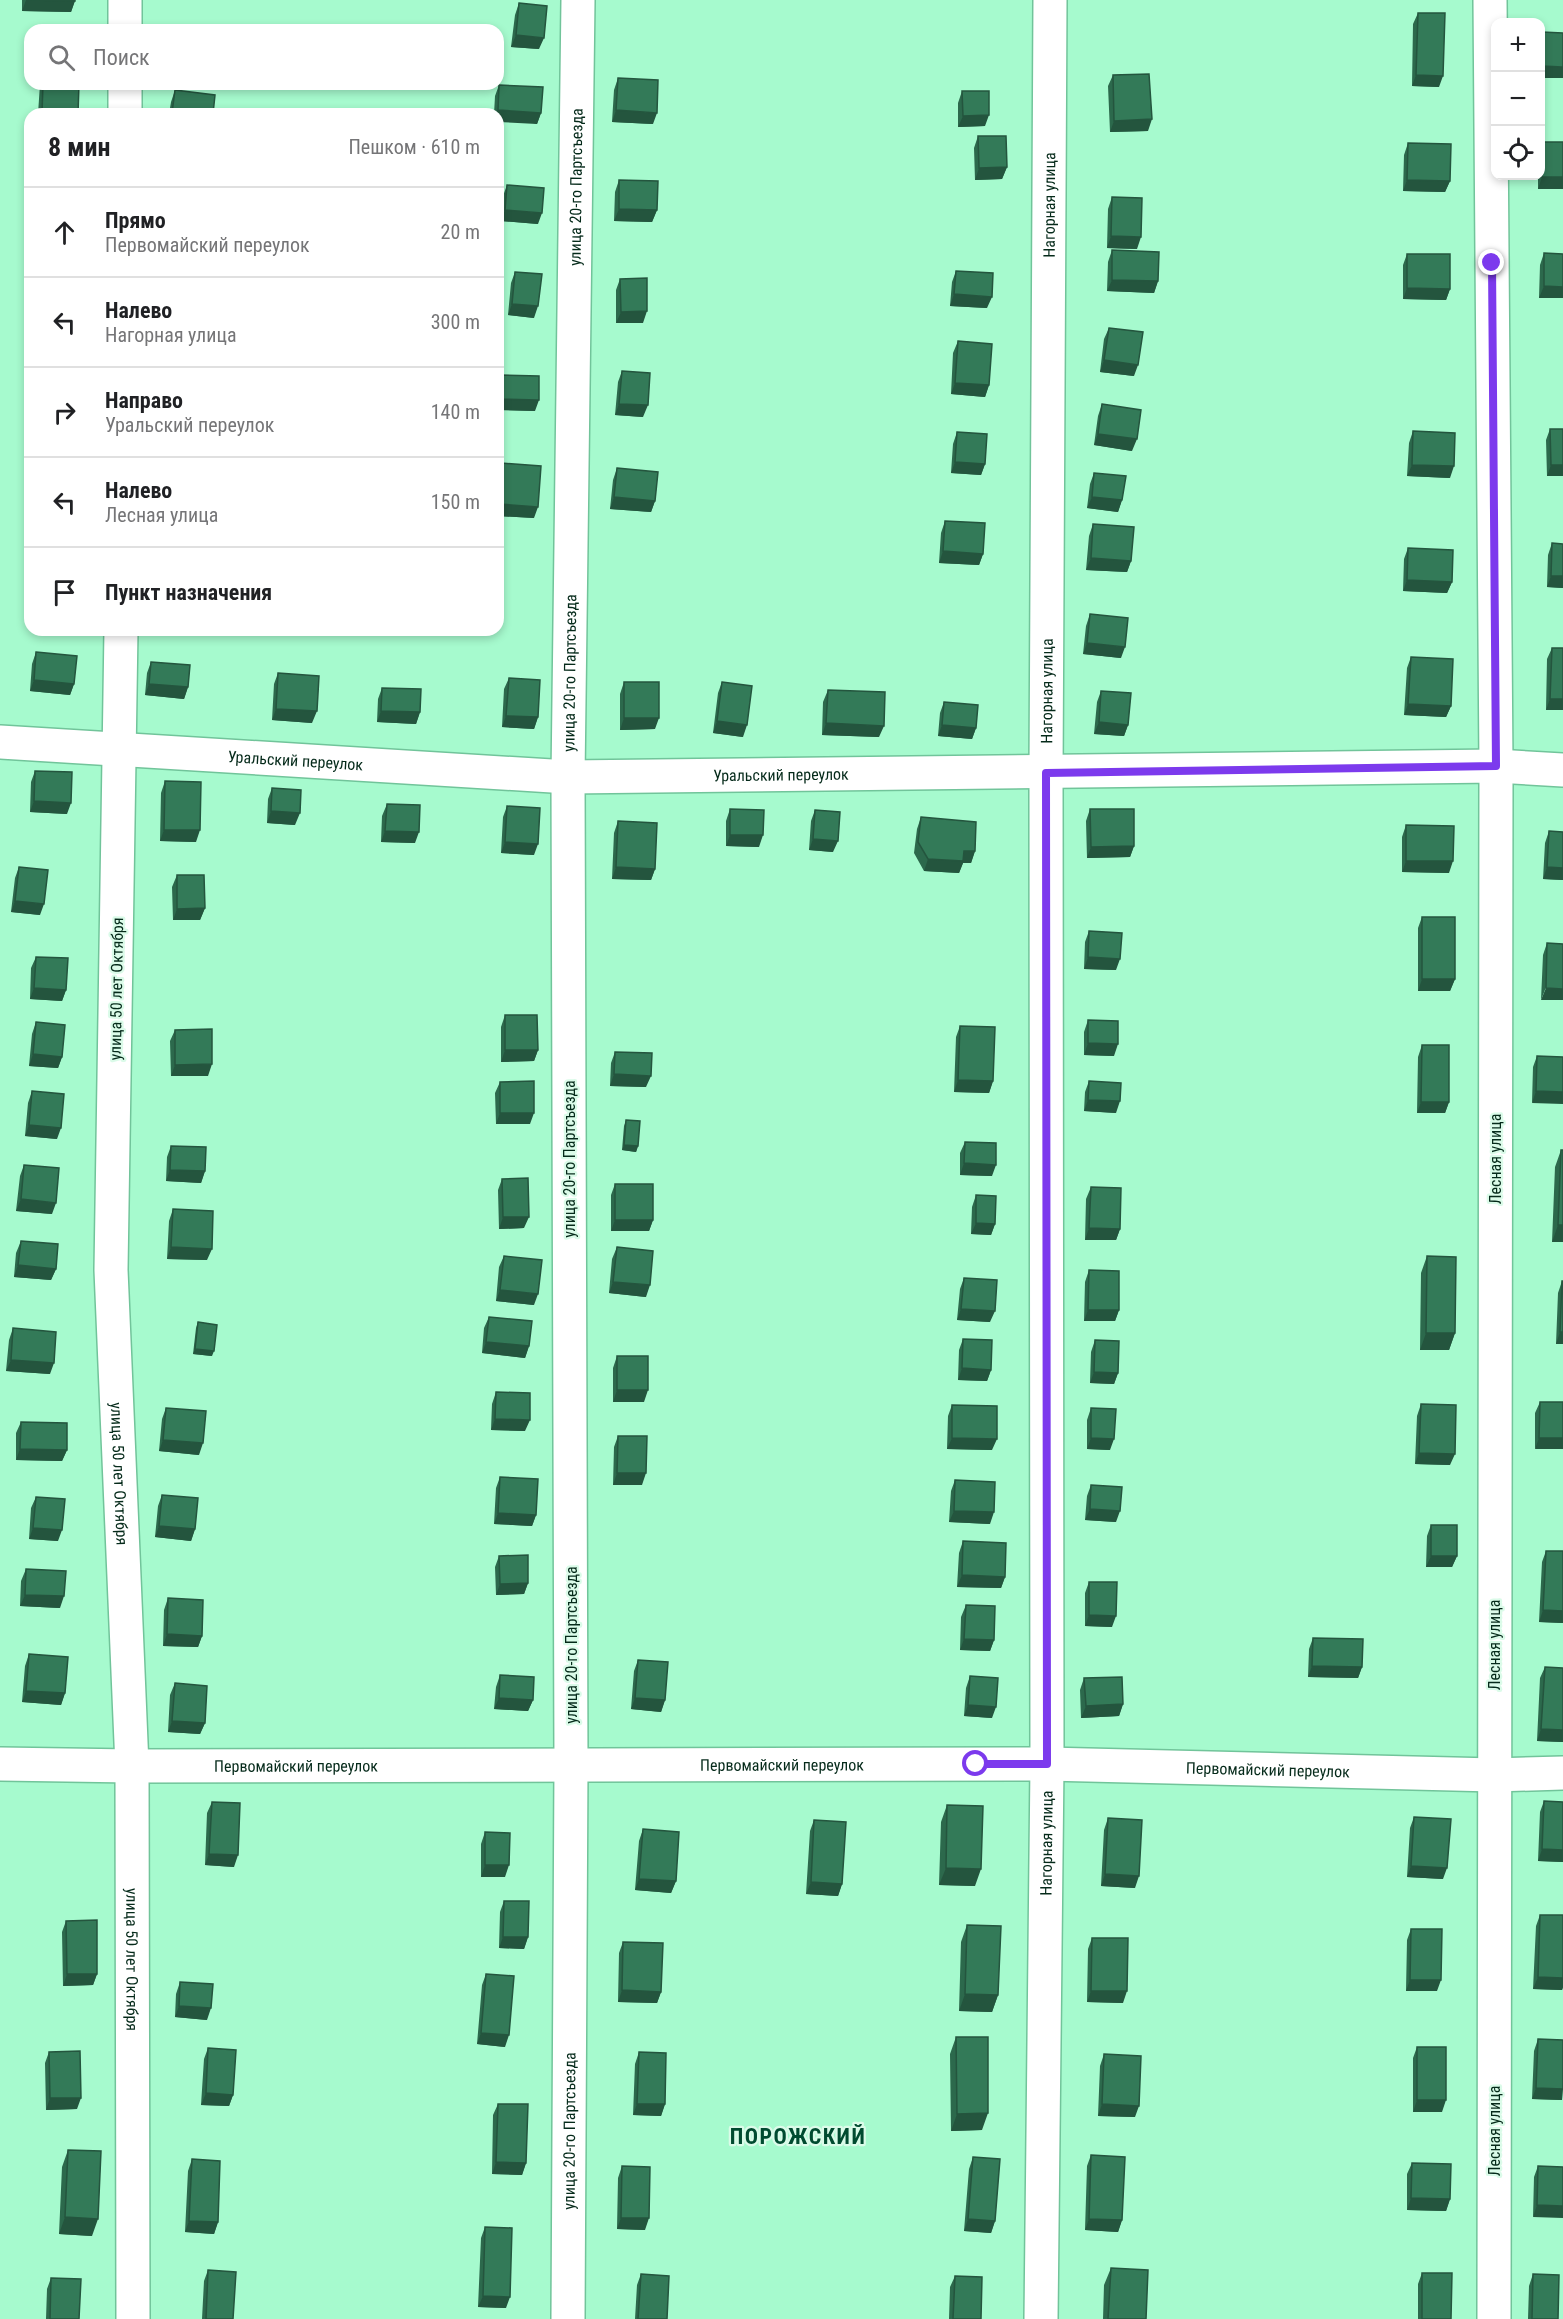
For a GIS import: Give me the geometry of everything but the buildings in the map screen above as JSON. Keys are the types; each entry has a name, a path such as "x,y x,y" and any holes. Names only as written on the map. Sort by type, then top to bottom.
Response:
{"street":[{"path":"125,0 125,24"},
{"name":"улица 20-го Партсъезда","path":"568,2319 571,1766 568,777 578,0"},
{"name":"Нагорная улица","path":"1041,2319 1047,1764 1046,773 1050,0"},
{"name":"Лесная улица","path":"1490,0 1496,766 1494,2319"},
{"path":"125,90 125,108"},
{"name":"улица 50 лет Октября","path":"121,636 111,1270 132,1766 133,2319"},
{"name":"Уральский переулок","path":"0,742 568,777 1496,766 1563,770"},
{"name":"Первомайский переулок","path":"0,1764 132,1766 1047,1764 1494,1774 1563,1773"}],"district":[{"name":"ПОРОЖСКИЙ","path":"798,2136"}],"route":[{"path":"976,1764 1047,1764 1046,773 1496,766 1492,263"}]}
